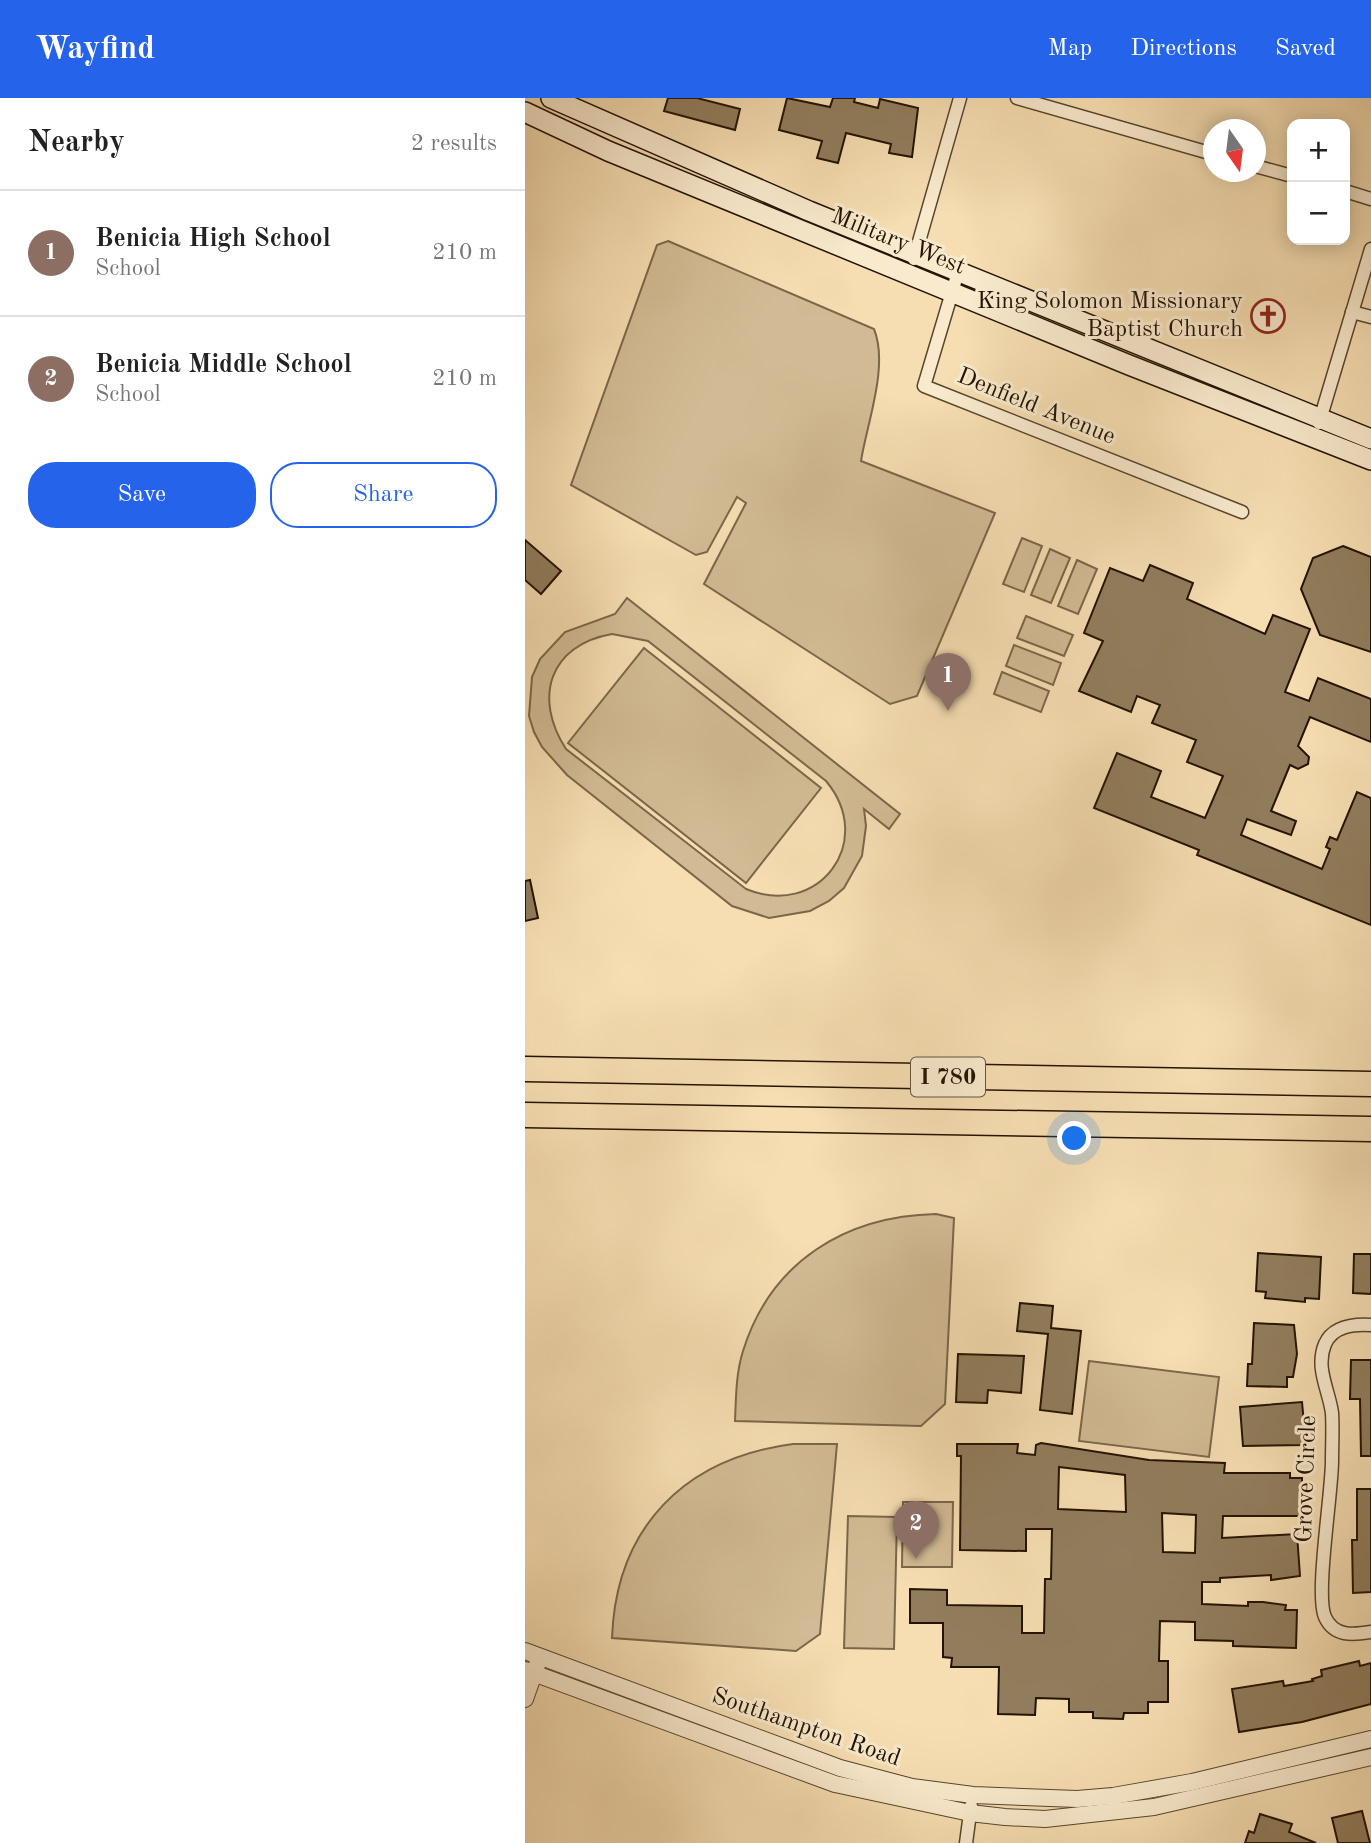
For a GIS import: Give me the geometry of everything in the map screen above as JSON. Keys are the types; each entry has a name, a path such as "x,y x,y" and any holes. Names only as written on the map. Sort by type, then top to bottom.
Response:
{"highway":[{"name":"I 780","path":"525,1069 1371,1084"},
{"name":"I 780","path":"525,1115 1371,1129"}],"main road":[{"name":"Military West","path":"551,98 913,264"},
{"name":"Military West","path":"525,111 608,151 955,281 1129,365 1318,427 1371,439"},
{"name":"Military West","path":"1318,427 1371,460"}],"street":[{"path":"913,264 960,98"},
{"path":"1017,98 1203,151"},
{"path":"1266,169 1287,175"},
{"path":"1350,193 1371,199"},
{"path":"1318,427 1371,249"},
{"name":"Denfield Avenue","path":"955,281 925,386 1242,512"},
{"path":"1352,312 1371,317"},
{"name":"Grove Circle","path":"1371,1325 1344,1326 1331,1335 1321,1363 1332,1416 1329,1517 1321,1595 1323,1613 1339,1632 1371,1633"},
{"path":"525,1699 531,1662"},
{"name":"Southampton Road","path":"531,1662 840,1769 912,1787 973,1796 1077,1799 1113,1796 1192,1782 1371,1740"},
{"name":"Southampton Road","path":"531,1662 835,1784 970,1813 1045,1819 1154,1807 1371,1757"},
{"path":"966,1843 973,1796"}],"shaded area":[{"path":"668,241 874,329 878,344 878,377 861,461 995,513 917,696 890,704 704,584 746,503 737,497 707,552 696,555 571,485 657,245"},
{"path":"1022,538 1042,546 1024,592 1003,584"},
{"path":"1050,549 1070,558 1051,603 1031,595"},
{"path":"1077,560 1097,569 1078,614 1058,606"},
{"path":"627,598 900,814 889,829 864,809 866,826 862,856 844,888 829,901 810,911 769,918 732,906 567,775 542,747 529,716 532,677 540,659 565,632 615,614","holes":["612,634 648,641 826,781 840,804 845,828 842,850 832,869 816,884 796,893 772,895 746,889 566,749 550,711 549,693 553,676 561,662 574,649 591,640"]},
{"path":"1026,616 1073,635 1064,656 1017,638"},
{"path":"1014,645 1061,663 1053,685 1006,666"},
{"path":"644,648 821,788 746,883 568,743"},
{"path":"1002,672 1049,691 1041,712 994,694"},
{"path":"936,1214 954,1218 945,1404 921,1426 735,1421 738,1376 743,1351 756,1319 772,1292 793,1269 816,1250 843,1234 903,1217"},
{"path":"1089,1361 1219,1377 1209,1457 1079,1441"},
{"path":"793,1444 837,1444 820,1634 796,1651 612,1638 616,1598 627,1563 643,1532 663,1505 689,1482 720,1465 754,1452"},
{"path":"903,1502 953,1502 952,1567 902,1567"},
{"path":"848,1516 897,1517 894,1649 844,1648"}],"building":[{"path":"668,98 697,98 740,109 735,130 664,111"},
{"path":"787,98 830,107 833,98 855,98 854,102 878,108 880,99 918,108 912,157 889,153 891,144 846,133 838,163 817,158 822,141 779,130"},
{"path":"525,540 561,571 541,594 525,580"},
{"path":"1343,546 1371,557 1371,652 1320,635 1301,589 1313,558"},
{"path":"1150,565 1193,583 1187,599 1265,634 1273,615 1310,629 1285,692 1309,701 1318,678 1371,699 1371,742 1310,717 1298,746 1309,757 1308,764 1298,769 1290,765 1271,811 1296,821 1291,835 1247,819 1241,835 1322,869 1330,849 1326,847 1330,837 1337,840 1357,792 1371,798 1371,925 1197,855 1199,850 1094,808 1117,753 1161,771 1151,797 1205,818 1223,776 1187,762 1196,740 1152,723 1160,705 1137,696 1131,712 1079,691 1103,641 1084,633 1110,568 1143,581"},
{"path":"530,880 538,918 525,921 525,881"},
{"path":"1258,1253 1321,1257 1319,1299 1305,1298 1305,1302 1265,1298 1266,1292 1256,1291"},
{"path":"1354,1254 1371,1254 1371,1294 1353,1293"},
{"path":"1020,1303 1053,1306 1051,1328 1081,1331 1072,1414 1040,1410 1048,1334 1017,1331"},
{"path":"1254,1323 1294,1325 1297,1354 1293,1377 1287,1377 1287,1387 1247,1386 1248,1364 1252,1364"},
{"path":"958,1354 1024,1356 1021,1393 988,1390 987,1403 956,1402"},
{"path":"1351,1360 1371,1360 1371,1456 1361,1456 1360,1399 1350,1399"},
{"path":"1302,1402 1306,1445 1243,1446 1240,1407"},
{"path":"1041,1443 1149,1460 1225,1463 1224,1473 1290,1473 1290,1478 1302,1478 1302,1516 1223,1516 1222,1538 1297,1534 1300,1576 1271,1580 1271,1575 1220,1578 1220,1582 1202,1582 1202,1604 1248,1606 1248,1602 1263,1602 1286,1605 1285,1610 1297,1610 1296,1648 1233,1646 1233,1641 1195,1640 1195,1622 1160,1621 1159,1661 1168,1661 1168,1702 1148,1702 1148,1713 1124,1713 1123,1719 1093,1718 1093,1712 1069,1712 1069,1699 1036,1698 1035,1715 998,1714 999,1667 951,1667 952,1658 943,1657 943,1623 910,1623 910,1589 947,1590 947,1605 1022,1606 1022,1633 1044,1633 1045,1579 1051,1579 1052,1529 1026,1529 1026,1551 960,1550 961,1456 957,1456 957,1444 1018,1444 1017,1453 1035,1455 1036,1445","holes":["1059,1467 1125,1475 1126,1512 1058,1509","1162,1513 1196,1515 1195,1553 1163,1552"]},
{"path":"1357,1489 1371,1489 1371,1592 1353,1593 1352,1540 1357,1540"},
{"path":"1359,1661 1360,1666 1371,1663 1371,1704 1302,1722 1239,1732 1232,1689 1283,1681 1284,1686 1313,1681 1312,1679 1322,1676 1321,1670"},
{"path":"1362,1811 1370,1843 1338,1843 1332,1818"},
{"path":"1260,1814 1292,1824 1289,1832 1316,1843 1245,1843 1249,1831 1254,1833"}],"place":[{"name":"King Solomon Missionary Baptist Church","path":"1268,316"},
{"name":"Benicia High School","path":"948,711"},
{"name":"Benicia Middle School","path":"916,1559"}]}
